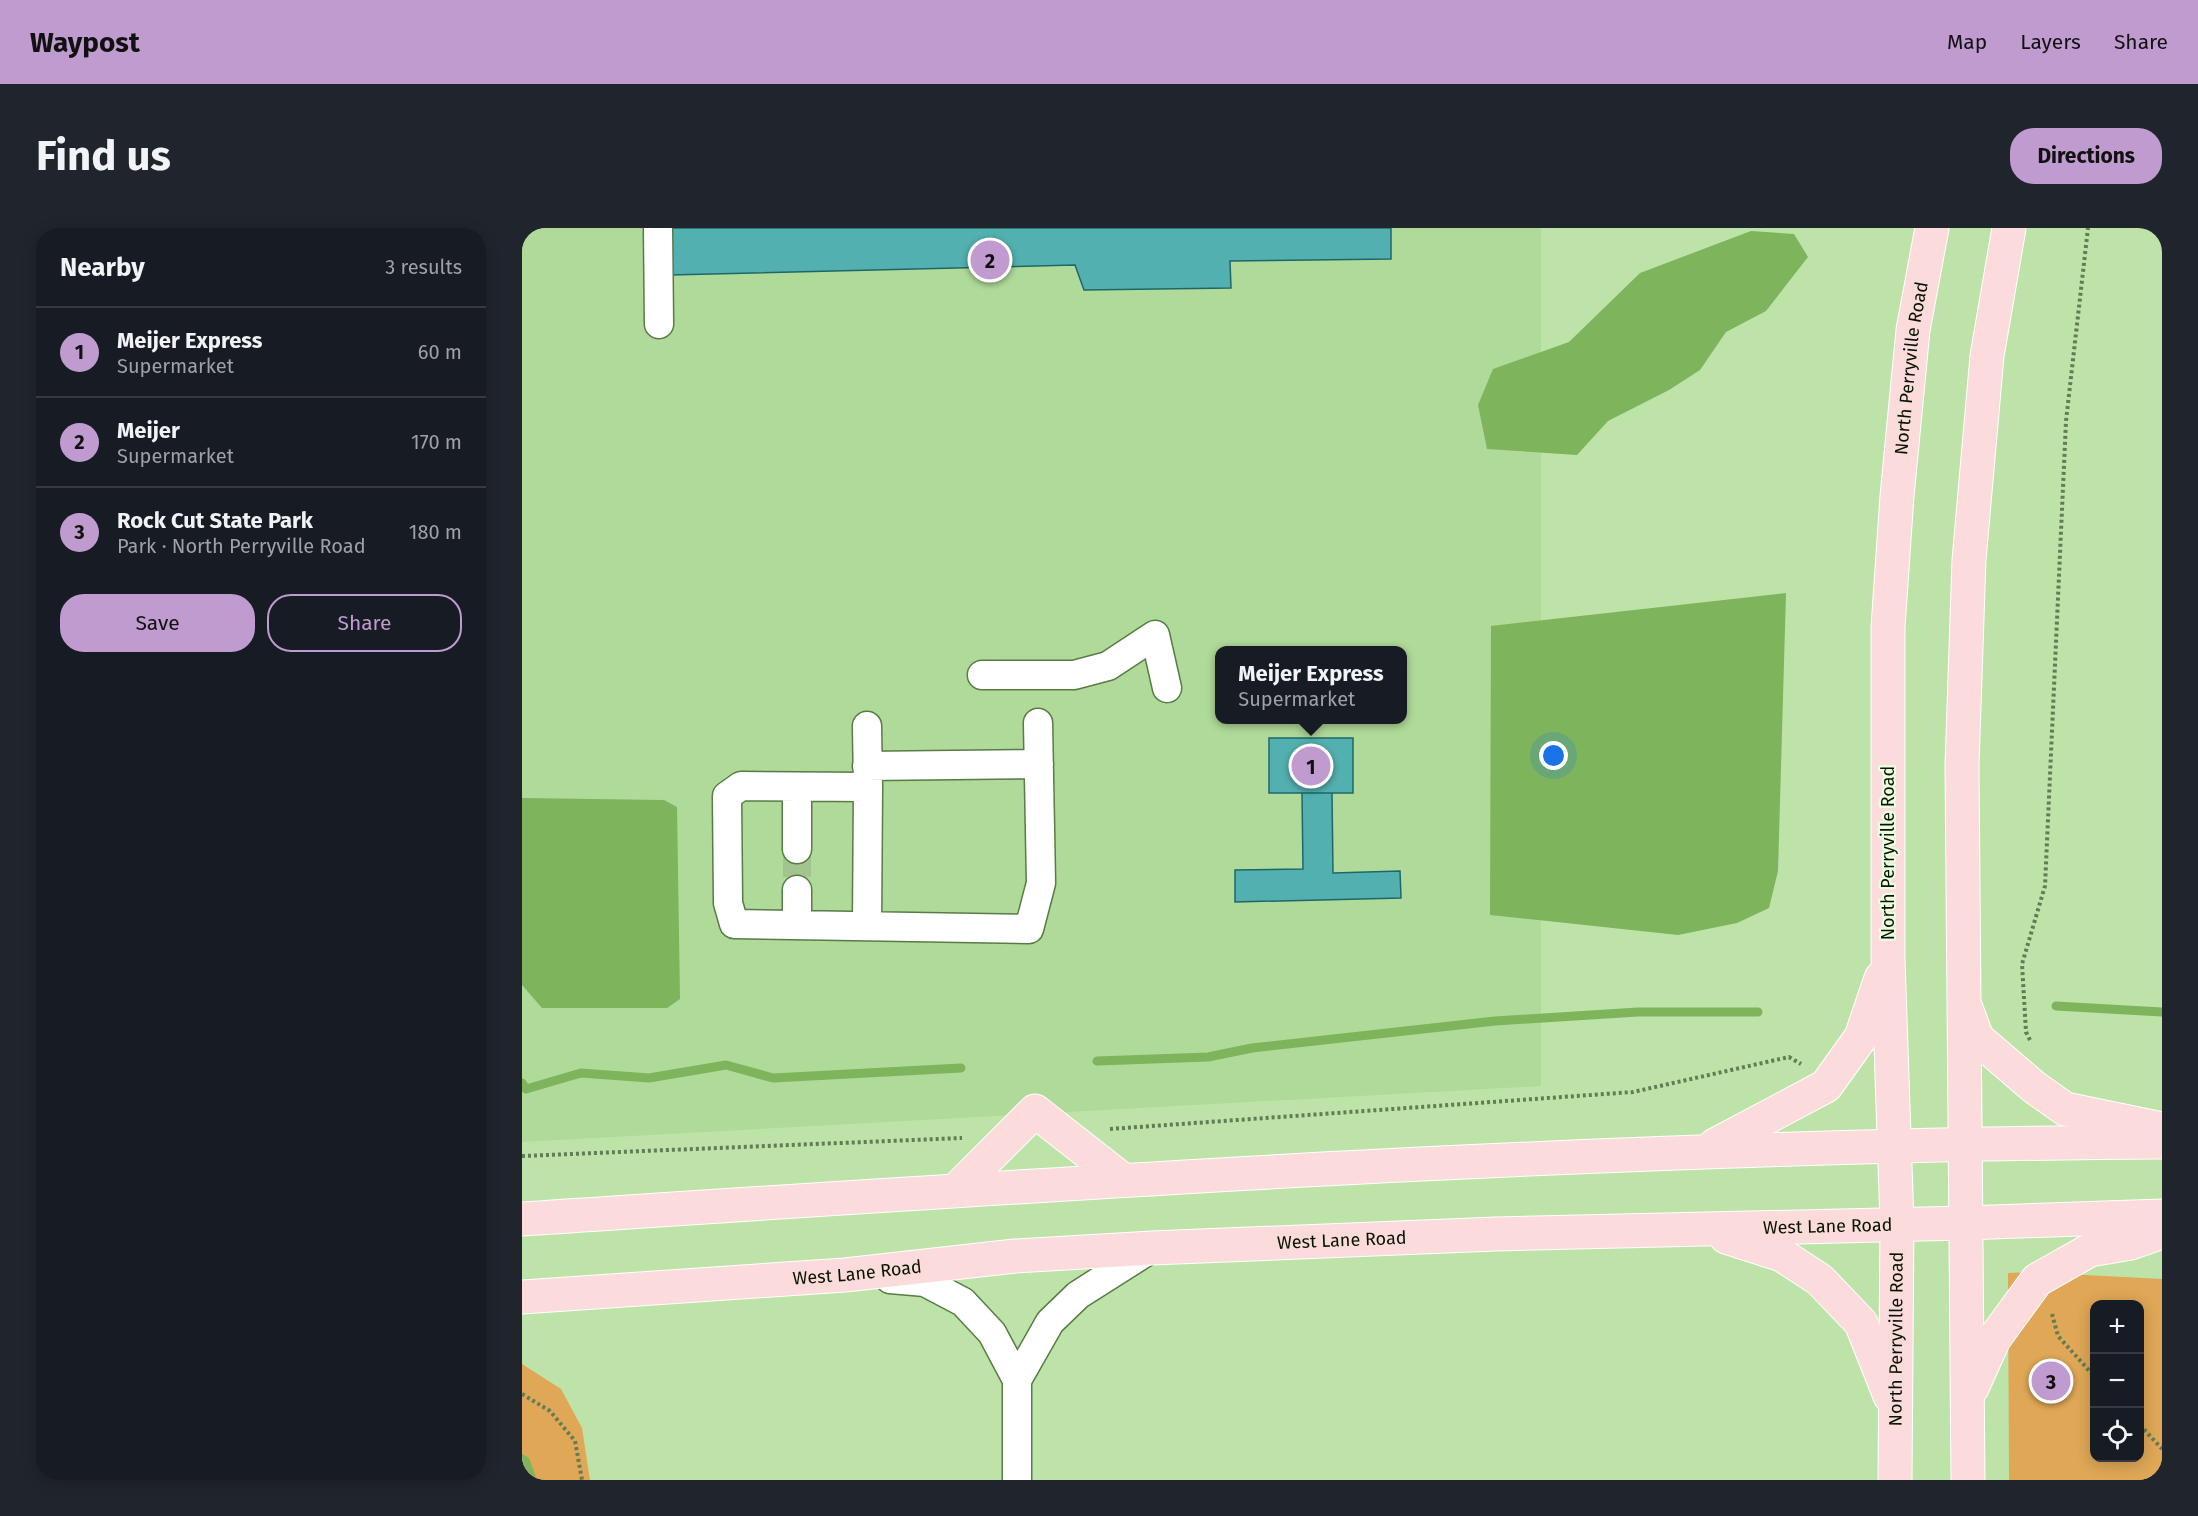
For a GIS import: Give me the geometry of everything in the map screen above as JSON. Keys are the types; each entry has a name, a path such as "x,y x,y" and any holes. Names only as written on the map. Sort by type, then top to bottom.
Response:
{"main road":[{"name":"North Perryville Road","path":"1895,1480 1897,1223 1888,959 1888,627 1897,496 1913,330 1932,228"},
{"path":"1968,1480 1962,765 1969,560 1987,356 2009,228"},
{"path":"1700,1151 1727,1141 1826,1086 1861,1037 1888,959"},
{"path":"1963,1002 1977,1038 2034,1087 2065,1109 2162,1129"},
{"path":"956,1190 1035,1111 1123,1180"},
{"path":"522,1219 1389,1164 1894,1144 2162,1142"},
{"name":"West Lane Road","path":"522,1297 845,1275 1015,1256 1152,1248 2162,1216"},
{"path":"1702,1229 1782,1255 1820,1280 1861,1323 1895,1407"},
{"path":"1967,1401 1994,1339 2037,1280 2090,1250 2131,1243 2162,1232"}],"lane":[{"path":"658,228 659,324"},
{"path":"982,675 1074,675 1108,666 1155,635 1167,688"},
{"path":"1038,723 1039,764 1041,883 1029,929 734,924 728,903 728,796 741,786 797,787 867,776 1039,764"},
{"path":"867,726 867,926"},
{"path":"797,787 797,849"},
{"path":"797,890 797,925"},
{"path":"1017,1380 1050,1322 1078,1295 1152,1248"},
{"path":"845,1275 926,1282 963,1302 992,1333 1017,1380 1017,1480"}],"path":[{"path":"2031,1042 2026,1032 2022,964 2045,886 2066,421 2088,228"},
{"path":"1062,1132 1633,1092 1789,1057 1805,1066"},
{"path":"522,1156 1011,1136"},
{"path":"2050,1308 2058,1336 2090,1372"},
{"path":"522,1394 550,1411 575,1441 582,1480"},
{"path":"2144,1430 2162,1449"}],"shaded area":[{"path":"522,228 1541,228 1541,1086 522,1142"},
{"path":"1751,231 1794,234 1808,257 1766,311 1726,332 1700,370 1669,390 1608,421 1577,455 1487,449 1478,405 1493,369 1569,342 1640,273"},
{"path":"1786,593 1778,871 1769,908 1737,923 1678,935 1490,915 1491,626"},
{"path":"522,798 664,800 677,807 680,999 667,1008 542,1008 522,985"},
{"path":"2029,1272 2162,1279 2162,1480 2009,1480 2008,1273"},
{"path":"522,1364 561,1389 582,1428 590,1480 522,1480"},
{"path":"522,1454 529,1458 537,1480 522,1480"}],"building":[{"path":"669,228 1391,228 1391,259 1230,261 1231,288 1084,290 1075,265 670,275"},
{"path":"1269,738 1353,738 1353,793 1269,793"},
{"path":"1302,793 1332,793 1333,873 1400,871 1401,898 1235,902 1235,870 1303,869"}],"waterway":[{"path":"2056,1006 2162,1012"},
{"path":"1097,1061 1208,1057 1252,1048 1495,1021 1638,1012 1758,1012"},
{"path":"522,1083 526,1089 581,1073 649,1078 726,1065 773,1078 961,1068"}],"tunnel":[{"path":"797,849 797,890"}],"place":[{"name":"Meijer","path":"990,260"},
{"name":"Meijer Express","path":"1311,766"},
{"name":"Rock Cut State Park","path":"2051,1381"}]}
